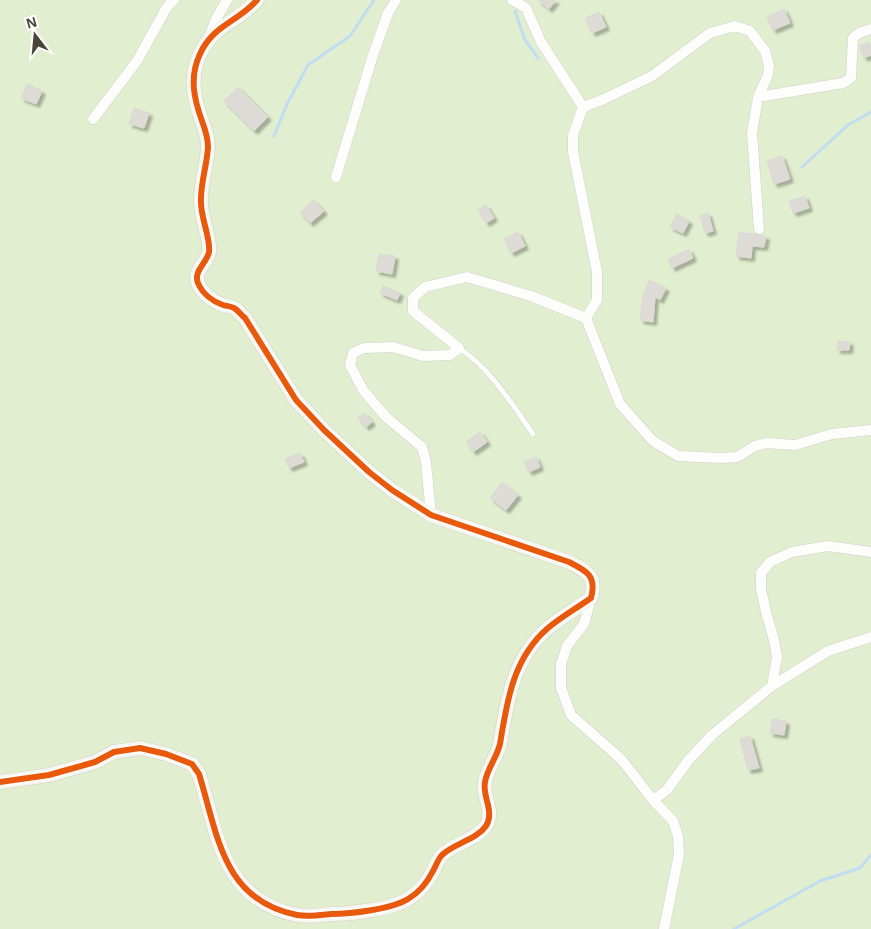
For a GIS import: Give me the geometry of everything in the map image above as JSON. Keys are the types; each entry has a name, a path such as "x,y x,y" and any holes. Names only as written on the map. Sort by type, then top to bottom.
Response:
{"street":[{"path":"93,119 137,61 162,15 174,0"},
{"path":"227,0 199,56 193,82 194,97 206,132 208,146 200,202 209,241 209,252 198,270 197,280 202,291 210,298 233,308 245,318 296,400 324,430 369,472 392,490 431,515 569,562 585,570 591,578 593,590 584,624 568,646 561,664 561,688 570,715 621,759 673,821 678,836 679,854 664,929"},
{"path":"209,39 223,26 250,8 257,0"},
{"path":"336,177 373,55 388,13 396,0"},
{"path":"512,0 526,8 541,42 583,107"},
{"path":"583,107 652,76 710,33 734,26 750,30 765,51 769,65 768,75 758,97 752,133 759,229"},
{"path":"758,97 843,83 851,78 854,38 859,33 871,29"},
{"path":"583,107 573,135 573,152 597,272 597,300 586,318"},
{"path":"431,515 426,462 422,447 386,417 363,390 350,365 353,353 364,348 393,348 423,356 450,355 459,348 413,310 413,298 425,287 467,277 532,296 586,318 620,404 653,442 678,456 737,457 755,446 767,442 795,445 832,434 871,430"},
{"path":"772,686 777,657 761,589 761,573 770,562 792,552 828,546 871,552"},
{"path":"0,782 49,775 77,768 95,762 114,752 140,748 166,754 192,764 199,774 221,848 231,872 247,892 268,906 299,915 338,914 392,906 408,899 423,888 440,856 480,833 487,824 490,815 484,787 499,746 503,718 517,670 528,651 548,627 591,598"},
{"path":"654,800 667,790 687,762 712,735 772,686 828,651 871,637"}],"lane":[{"path":"459,348 472,357 498,384 533,434"}],"green space":[{"path":"0,0 871,0 871,929 0,929"}],"building":[{"path":"538,0 556,0 549,9"},
{"path":"784,9 790,23 773,30 767,17"},
{"path":"599,12 606,27 592,33 585,18"},
{"path":"868,42 871,47 871,55 864,58 859,46"},
{"path":"27,84 42,91 36,104 21,98"},
{"path":"238,87 268,117 254,131 224,101"},
{"path":"134,108 149,113 144,128 129,124"},
{"path":"782,156 790,179 774,184 767,161"},
{"path":"805,196 809,208 793,213 789,201"},
{"path":"313,200 324,211 310,223 300,213"},
{"path":"486,205 494,218 486,223 478,210"},
{"path":"708,213 713,231 705,233 700,216"},
{"path":"677,214 689,221 683,233 670,227"},
{"path":"518,232 525,246 511,253 504,239"},
{"path":"739,232 766,236 764,247 752,246 751,258 736,256"},
{"path":"689,249 693,258 672,268 668,259"},
{"path":"379,254 395,256 392,274 376,271"},
{"path":"649,280 666,288 660,300 655,297 653,322 640,320 643,295"},
{"path":"383,286 400,293 397,300 380,293"},
{"path":"838,341 850,342 849,350 837,350"},
{"path":"364,413 372,422 366,427 358,418"},
{"path":"480,432 487,442 473,452 466,442"},
{"path":"300,453 304,462 289,468 285,459"},
{"path":"536,457 540,467 529,472 524,462"},
{"path":"502,482 518,495 506,510 490,498"},
{"path":"772,719 786,721 784,735 770,733"},
{"path":"750,736 759,768 748,770 740,739"}],"waterway":[{"path":"274,136 287,104 308,65 350,36 374,0"},
{"path":"515,11 525,40 538,58"},
{"path":"802,167 848,125 871,112"},
{"path":"734,929 820,881 860,868 871,855"}],"cycle path":[{"path":"0,782 49,775 95,762 114,752 140,748 166,754 192,764 199,774 212,820 227,862 238,880 253,895 272,907 301,916 360,912 392,906 401,903 420,890 442,855 477,835 486,826 489,809 485,793 485,782 499,749 509,696 519,667 536,640 548,628 591,598 593,584 589,575 581,568 569,562 431,515 392,490 369,472 324,430 296,400 245,318 234,308 211,299 200,287 197,275 209,252 209,241 201,203 208,147 195,96 195,71 205,44 219,30 242,14 257,0"}]}
